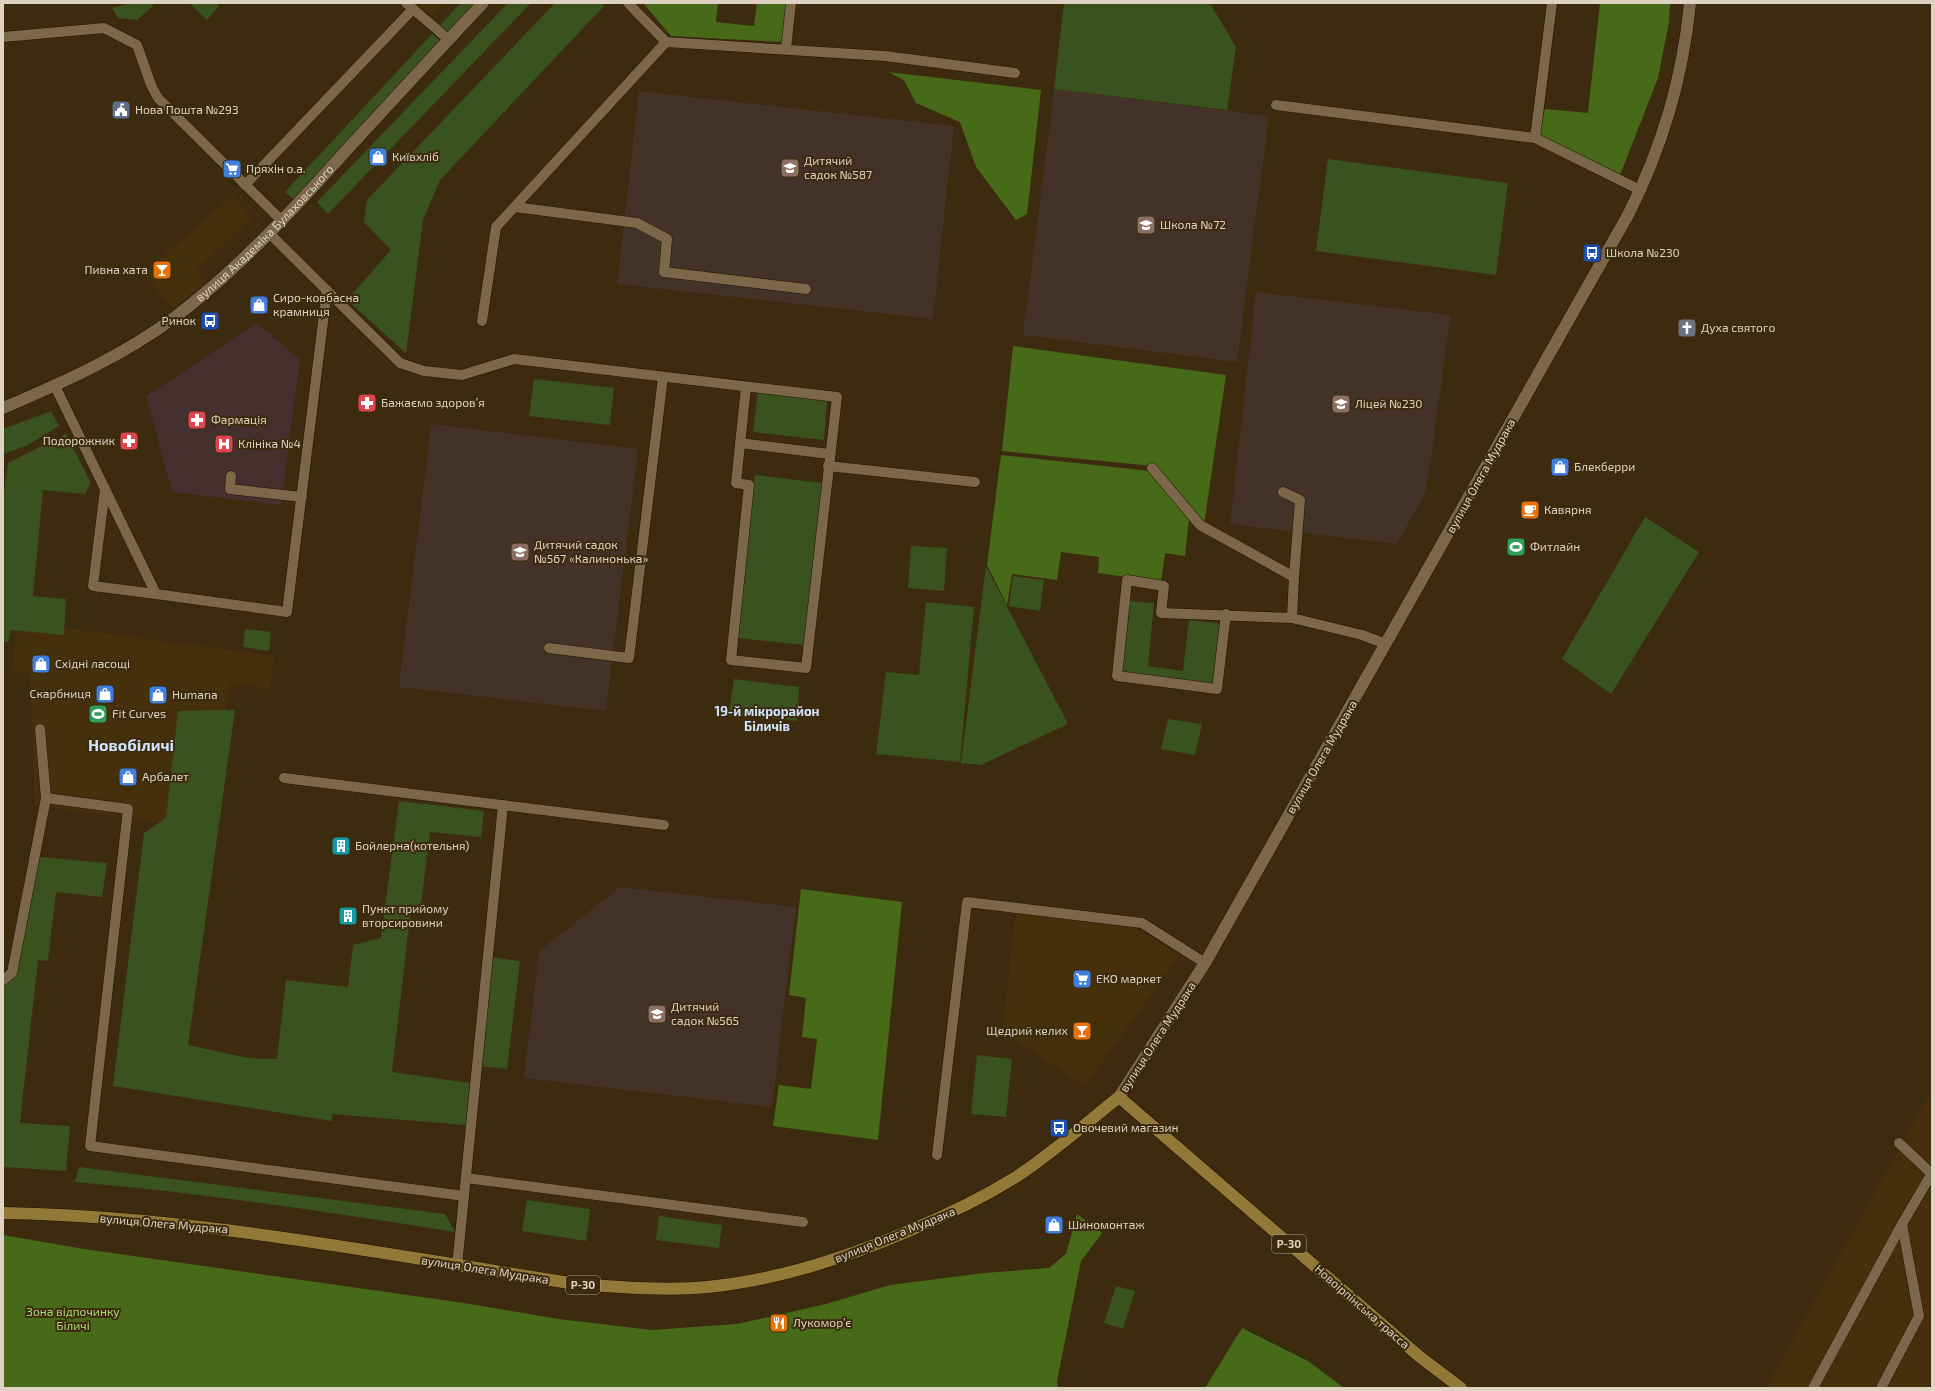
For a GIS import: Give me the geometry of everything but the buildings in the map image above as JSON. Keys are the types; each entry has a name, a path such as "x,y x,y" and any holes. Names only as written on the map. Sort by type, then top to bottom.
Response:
{"main road":[{"name":"вулиця Олега Мудрака","path":"3,1213 119,1219 200,1226 577,1284 630,1288 706,1287 759,1280 804,1268 884,1241 958,1210 1016,1176 1060,1144 1119,1097"},
{"name":"Новоірпінська трасса","path":"1119,1097 1420,1357 1461,1388"}],"street":[{"name":"вулиця Академіка Булаховського","path":"3,408 54,386 118,354 174,318 210,288 269,233 483,3"},
{"name":"вулиця Олега Мудрака","path":"1119,1097 1205,962 1597,270 1640,190 1664,132 1675,92 1682,59 1690,3"}],"lane":[{"path":"628,3 666,42 885,56 1015,73"},
{"path":"786,49 791,3"},
{"path":"1535,138 1552,3"},
{"path":"246,185 409,6 448,39"},
{"path":"3,37 104,28 137,45 151,85 158,98 281,220"},
{"path":"482,321 496,227 666,42"},
{"path":"1276,105 1535,138 1640,190"},
{"path":"515,207 637,223 667,239 664,272 806,289"},
{"path":"269,233 400,364 424,371 462,375 514,359 836,397 806,668 731,660 749,484 736,483 746,387"},
{"path":"105,489 93,586 287,612 327,290"},
{"path":"549,648 629,658 663,377"},
{"path":"54,386 156,594"},
{"path":"740,444 829,454"},
{"path":"828,466 975,482"},
{"path":"1152,468 1200,525 1294,577"},
{"path":"232,476 230,489 302,497"},
{"path":"1282,492 1300,500 1292,618"},
{"path":"1226,614 1217,689 1117,676 1128,580 1164,586 1161,613 1226,614 1292,618 1362,635 1386,644"},
{"path":"3,980 12,973 46,798 40,730"},
{"path":"284,778 664,825"},
{"path":"46,798 128,809 90,1146 464,1196"},
{"path":"457,1266 503,805"},
{"path":"937,1155 967,902 1142,923 1205,962"},
{"path":"1813,1388 1902,1224 1932,1174 1899,1143"},
{"path":"466,1178 803,1222"},
{"path":"1881,1388 1919,1316 1902,1224"}],"shaded area":[{"path":"418,3 444,3 432,16"},
{"name":"Школа №72","path":"1054,89 1269,116 1237,362 1023,335"},
{"name":"Дитячий садок №587","path":"639,91 954,126 933,319 617,284"},
{"path":"233,196 252,217 197,270 204,282 174,309 143,273"},
{"name":"Ліцей №230","path":"1256,292 1451,315 1426,492 1397,544 1230,524"},
{"name":"Клініка №4","path":"257,323 300,360 281,505 172,492 146,396"},
{"name":"Дитячий садок №567 «Калинонька»","path":"431,424 638,449 606,711 399,687"},
{"path":"17,622 274,656 270,689 230,682 225,716 168,823 35,805 30,673 12,670"},
{"name":"Дитячий садок №565","path":"620,887 796,907 772,1107 524,1078 539,951"},
{"path":"1016,913 1134,927 1179,956 1085,1086 1002,1031"},
{"path":"1932,1090 1932,1388 1766,1388"}],"green space":[{"path":"131,3 152,3 153,6 137,20 118,18 112,8"},
{"path":"190,3 216,3 219,6 207,20"},
{"path":"461,3 480,3 450,35 439,26"},
{"path":"508,3 531,3 328,214 317,202"},
{"path":"555,3 601,3 604,6 440,180 423,220 406,353 347,300 391,250 364,222 367,200"},
{"path":"643,3 718,3 716,22 754,26 757,3 787,3 783,42 671,36"},
{"path":"1064,3 1195,3 1211,5 1236,47 1227,110 1054,89"},
{"path":"1600,3 1670,3 1669,22 1658,78 1620,175 1539,135 1545,109 1588,113"},
{"path":"432,34 443,43 301,196 298,194 293,199 285,192"},
{"path":"888,72 1041,90 1027,214 1016,220 976,167 960,122 916,103 904,80"},
{"path":"1328,159 1508,183 1496,275 1316,251"},
{"path":"1013,346 1226,375 1204,525 1153,466 1002,451"},
{"path":"534,379 614,388 610,425 529,416"},
{"path":"758,392 827,399 824,440 753,432"},
{"path":"51,411 59,426 26,446 3,454 3,429"},
{"path":"66,434 91,483 85,494 43,490 33,596 66,599 64,635 11,630 8,642 3,641 3,501 8,463"},
{"path":"1001,455 1150,471 1189,517 1185,556 1165,553 1161,582 1098,573 1099,557 1061,552 1057,580 1012,574 1007,605 987,565"},
{"path":"755,475 822,483 804,645 737,638"},
{"path":"1645,517 1699,552 1611,694 1562,659"},
{"path":"911,546 947,548 944,591 908,588"},
{"path":"986,566 1068,724 981,765 961,763"},
{"path":"1013,576 1044,580 1040,611 1009,606"},
{"path":"1129,601 1154,603 1148,666 1183,671 1189,620 1223,624 1215,687 1120,675"},
{"path":"926,602 974,607 960,762 876,754 886,672 919,675"},
{"path":"245,629 271,632 269,651 243,647"},
{"path":"734,679 799,687 797,721 729,713"},
{"path":"235,710 188,1045 248,1058 277,1059 286,980 348,987 353,945 381,938 399,801 484,811 481,837 430,832 421,905 411,908 392,1072 470,1083 466,1125 332,1114 332,1121 113,1086 144,833 166,818 178,711"},
{"path":"1168,719 1202,724 1195,755 1161,749"},
{"path":"39,857 107,863 102,897 56,892 48,961 38,960 20,1123 70,1126 66,1171 3,1167 3,984 15,976"},
{"path":"801,889 902,902 878,1140 773,1126 779,1085 811,1089 817,1039 802,1037 806,998 789,995"},
{"path":"490,957 520,961 507,1069 478,1066"},
{"path":"977,1055 1012,1059 1006,1117 971,1114"},
{"path":"79,1167 445,1214 455,1232 266,1204 123,1186 75,1182"},
{"path":"527,1200 590,1209 586,1241 522,1231"},
{"name":"Зона відпочинку Біличі","path":"1077,1214 1102,1233 1081,1261 1057,1381 1058,1388 3,1388 3,1235 84,1249 464,1303 559,1319 651,1330 737,1324 826,1304 890,1285 984,1273 1049,1268 1066,1254"},
{"path":"659,1216 722,1225 719,1248 656,1240"},
{"path":"1116,1286 1135,1291 1123,1329 1104,1323"},
{"path":"1242,1328 1308,1361 1344,1388 1205,1388"}],"place":[{"name":"Нова Пошта №293","path":"121,110"},
{"name":"Київхліб","path":"378,157"},
{"name":"Дитячий садок №587","path":"790,168"},
{"name":"Пряхін о.а.","path":"232,169"},
{"name":"Школа №72","path":"1146,225"},
{"name":"Школа №230","path":"1592,253"},
{"name":"Пивна хата","path":"162,270"},
{"name":"Сиро-ковбасна крамниця","path":"259,305"},
{"name":"Ринок","path":"210,321"},
{"name":"Духа святого","path":"1687,328"},
{"name":"Бажаємо здоровʼя","path":"367,403"},
{"name":"Ліцей №230","path":"1341,404"},
{"name":"Фармація","path":"197,420"},
{"name":"Подорожник","path":"129,441"},
{"name":"Клініка №4","path":"224,444"},
{"name":"Блекберри","path":"1560,467"},
{"name":"Кавярня","path":"1530,510"},
{"name":"Фитлайн","path":"1516,547"},
{"name":"Дитячий садок №567 «Калинонька»","path":"520,552"},
{"name":"Східні ласощі","path":"41,664"},
{"name":"Скарбниця","path":"105,694"},
{"name":"Humana","path":"158,695"},
{"name":"Fit Curves","path":"98,714"},
{"name":"Арбалет","path":"128,777"},
{"name":"Бойлерна(котельня)","path":"341,846"},
{"name":"Пункт прийому вторсировини","path":"348,916"},
{"name":"ЕКО маркет","path":"1082,979"},
{"name":"Дитячий садок №565","path":"657,1014"},
{"name":"Щедрий келих","path":"1082,1031"},
{"name":"Овочевий магазин","path":"1059,1128"},
{"name":"Шиномонтаж","path":"1054,1225"},
{"name":"Лукомор’є","path":"779,1323"}],"district":[{"name":"19-й мікрорайон Біличів","path":"767,718"},
{"name":"Новобіличі","path":"131,745"}]}
